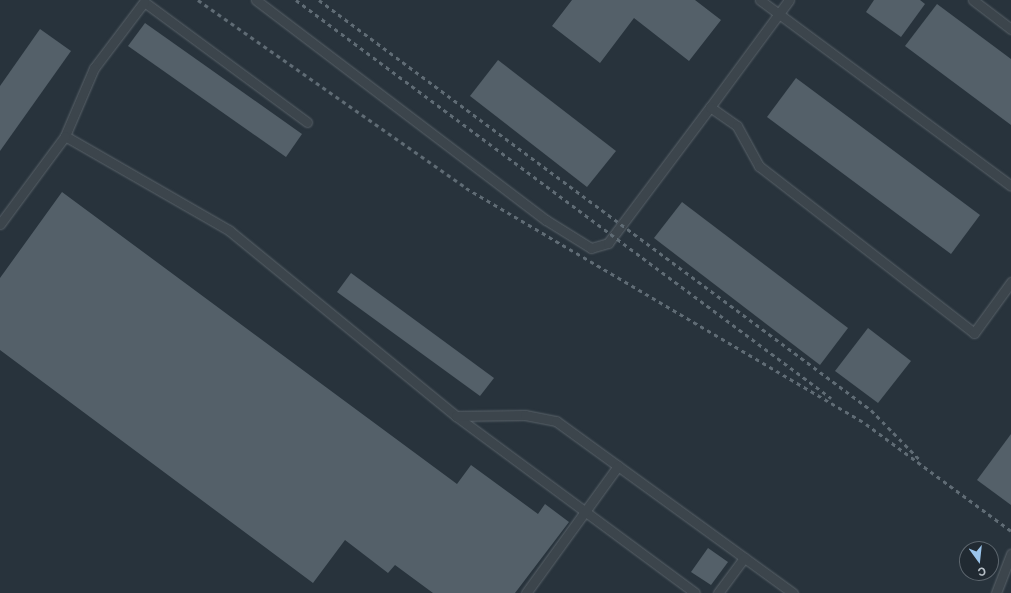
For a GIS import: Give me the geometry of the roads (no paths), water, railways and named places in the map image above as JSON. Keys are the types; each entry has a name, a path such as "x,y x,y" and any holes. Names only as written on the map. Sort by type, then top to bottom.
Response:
{"lane":[{"path":"256,0 546,220 591,248 608,244 788,0"},
{"path":"760,0 1011,186"},
{"path":"973,0 1011,28"},
{"path":"0,224 65,136 94,68 144,2 307,122"},
{"path":"710,107 737,126 759,166 974,333 1011,282"},
{"path":"65,136 230,231 456,416 695,593"},
{"path":"456,416 525,415 556,421 793,593"},
{"path":"526,593 618,466"},
{"path":"996,593 1011,554"},
{"path":"718,593 744,558"}],"railway":[{"path":"198,0 466,188 866,424 1011,531"},
{"path":"296,0 831,398"},
{"path":"319,0 871,410 919,459"}]}
